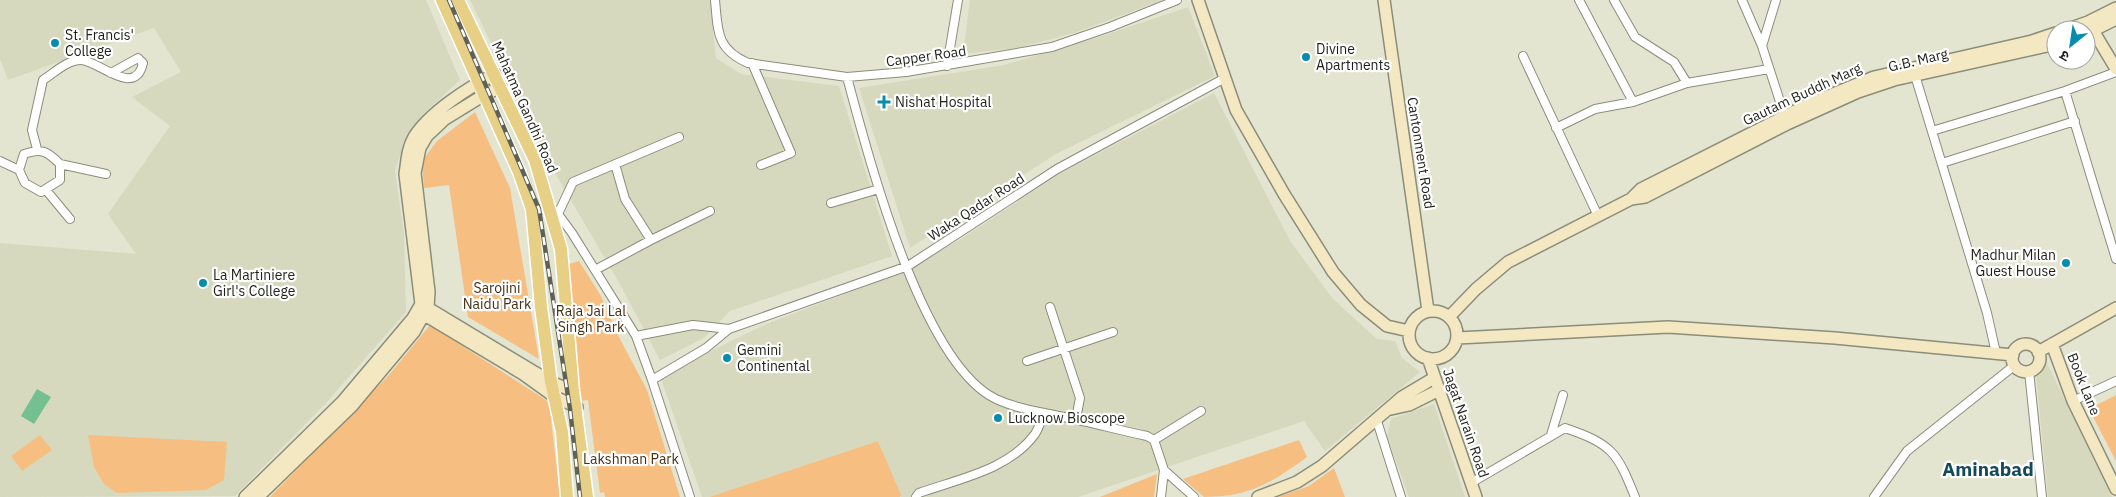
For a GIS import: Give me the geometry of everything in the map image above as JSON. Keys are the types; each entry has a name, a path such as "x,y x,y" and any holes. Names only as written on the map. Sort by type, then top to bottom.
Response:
{"main road":[{"path":"442,0 519,172 532,209 551,382 562,432 567,497"},
{"name":"Mahatma Gandhi Road","path":"458,0 502,87 535,160 554,212 563,262 573,391 577,407 587,497"}],"street":[{"name":"Capper Road","path":"715,0 718,27 725,48 737,58 752,63 847,77 906,72 1052,47 1110,27 1176,0"},
{"path":"946,66 958,0"},
{"path":"1198,0 1236,110 1284,194 1333,272 1361,305 1387,326 1409,331"},
{"name":"Cantonment Road","path":"1384,0 1428,311"},
{"path":"1579,0 1633,102"},
{"path":"1614,0 1635,37 1674,62 1687,83"},
{"path":"1742,0 1762,46 1786,120"},
{"path":"1762,46 1776,0"},
{"path":"2096,24 2116,8"},
{"path":"2096,26 2116,19"},
{"path":"1996,353 1914,72 2046,36"},
{"path":"1932,131 2066,90 2116,70 2096,40"},
{"name":"G.B. Marg","path":"1448,317 1476,289 1508,262 1631,200 1645,197 1786,120 1914,72 2046,46"},
{"path":"1523,56 1598,216"},
{"path":"37,149 32,130 43,80 71,61 82,60 93,63 111,73"},
{"path":"752,63 791,153 761,165"},
{"path":"1556,128 1596,108 1633,102 1687,83 1769,69"},
{"path":"245,497 342,402 423,309 406,174 408,154 414,138 427,121 478,82 495,74"},
{"path":"847,77 879,189 922,306 956,363 978,387 996,399 1044,413 1147,436 1154,440 1164,470 1161,497"},
{"name":"Waka Qadar Road","path":"652,380 706,348 729,329 908,266 1057,169 1225,78"},
{"path":"258,497 352,406 414,332 429,292 415,173 420,148 427,136 445,118 484,95 502,87"},
{"path":"2066,90 2116,259"},
{"path":"1942,163 2075,120"},
{"path":"554,212 573,182 679,136"},
{"path":"19,170 24,154 37,149 47,151 60,164 106,174"},
{"path":"0,161 19,170 26,183 41,192 60,180 60,164"},
{"path":"615,164 625,199 651,240"},
{"path":"831,203 879,189"},
{"path":"46,190 70,219"},
{"path":"532,209 554,212 595,270 636,336 690,497"},
{"path":"595,270 710,211"},
{"path":"1050,307 1080,398 1076,419"},
{"path":"2038,352 2116,308"},
{"path":"423,309 551,382 573,391"},
{"path":"423,309 555,396 577,407"},
{"path":"1428,311 1438,312 1448,317 1456,330 1457,338 1453,348 1446,355 1428,358 1413,349 1409,340 1412,322 1420,314 1428,311"},
{"name":"Waka Qadar Road","path":"636,336 693,325 729,329"},
{"path":"1457,338 1668,327 1845,339 1996,353 2014,360 2019,370 2029,372 2038,365 2038,352 2032,345 2022,345 2014,360 1907,451 1874,497"},
{"path":"1027,360 1114,332"},
{"name":"Book Lane","path":"2052,344 2073,401 2116,489"},
{"name":"Jagat Narain Road","path":"1428,358 1476,497"},
{"path":"2029,372 2042,497"},
{"path":"1258,497 1297,482 1322,466 1391,409 1402,397 1434,378"},
{"path":"2073,401 2116,382"},
{"path":"1391,409 1409,405 1439,390"},
{"path":"1551,436 1563,394"},
{"path":"1154,440 1201,411"},
{"path":"916,497 919,494 1003,463 1024,448 1036,432 1044,413"},
{"path":"1377,421 1401,497"},
{"path":"1472,483 1565,428 1593,437 1608,447 1621,461 1635,497"},
{"path":"1164,470 1194,497"}],"shaded area":[{"name":"La Martiniere Girl's College","path":"0,0 426,0 460,80 422,115 405,140 395,171 404,235 406,312 326,403 235,496 0,497 0,243 136,254 108,214 170,126 132,97 181,72 154,28 8,80 0,59"},
{"path":"470,0 710,0 716,58 741,74 839,86 892,256 730,311 704,338 660,360 621,286 552,168"},
{"path":"970,0 1163,0 1074,33 1017,48 963,54"},
{"path":"1188,7 1215,76 1056,154 910,248 859,88 1004,65 1099,37"},
{"path":"1214,93 1290,241 1333,299 1377,339 1395,341 1402,358 1420,372 1325,451 1304,421 1078,497 901,497 878,441 709,497 702,497 660,376 766,324 900,273 958,241 1059,174"},
{"path":"2046,361 2112,497 2048,497 2036,375"},
{"path":"37,389 51,397 34,424 21,416"},
{"path":"1434,404 1465,497 1409,497 1387,437 1391,419"}],"green space":[{"name":"Sarojini Naidu Park","path":"475,112 510,188 539,359 468,317 449,185 424,188 422,161 437,141"},
{"name":"Lakshman Park","path":"579,261 601,296 619,337 647,390 680,497 605,497 604,492 600,493 588,400 580,401 569,264"},
{"path":"430,325 549,402 560,497 270,497 389,375"},
{"path":"2116,395 2116,461 2089,409"},
{"path":"40,435 52,450 22,471 11,456"},
{"path":"88,435 227,442 224,480 206,490 117,493 104,484 94,467"},
{"path":"1299,440 1307,457 1259,487 1234,494 1204,497 1183,479"},
{"path":"878,441 901,495 900,497 709,497"},
{"path":"1334,468 1345,497 1278,497 1309,486"},
{"path":"1157,474 1154,497 1100,497"}],"railway":[{"path":"449,0 539,209 570,409 580,497"}],"place":[{"name":"St. Francis' College","path":"55,43"},
{"name":"Divine Apartments","path":"1306,57"},
{"name":"Nishat Hospital","path":"884,102"},
{"name":"Madhur Milan Guest House","path":"2066,263"},
{"name":"La Martiniere Girl's College","path":"203,283"},
{"name":"Gemini Continental","path":"727,358"},
{"name":"Lucknow Bioscope","path":"998,418"}],"district":[{"name":"Aminabad","path":"1988,469"}],"park label":[{"name":"Raja Jai Lal Singh Park","path":"591,320"}]}
